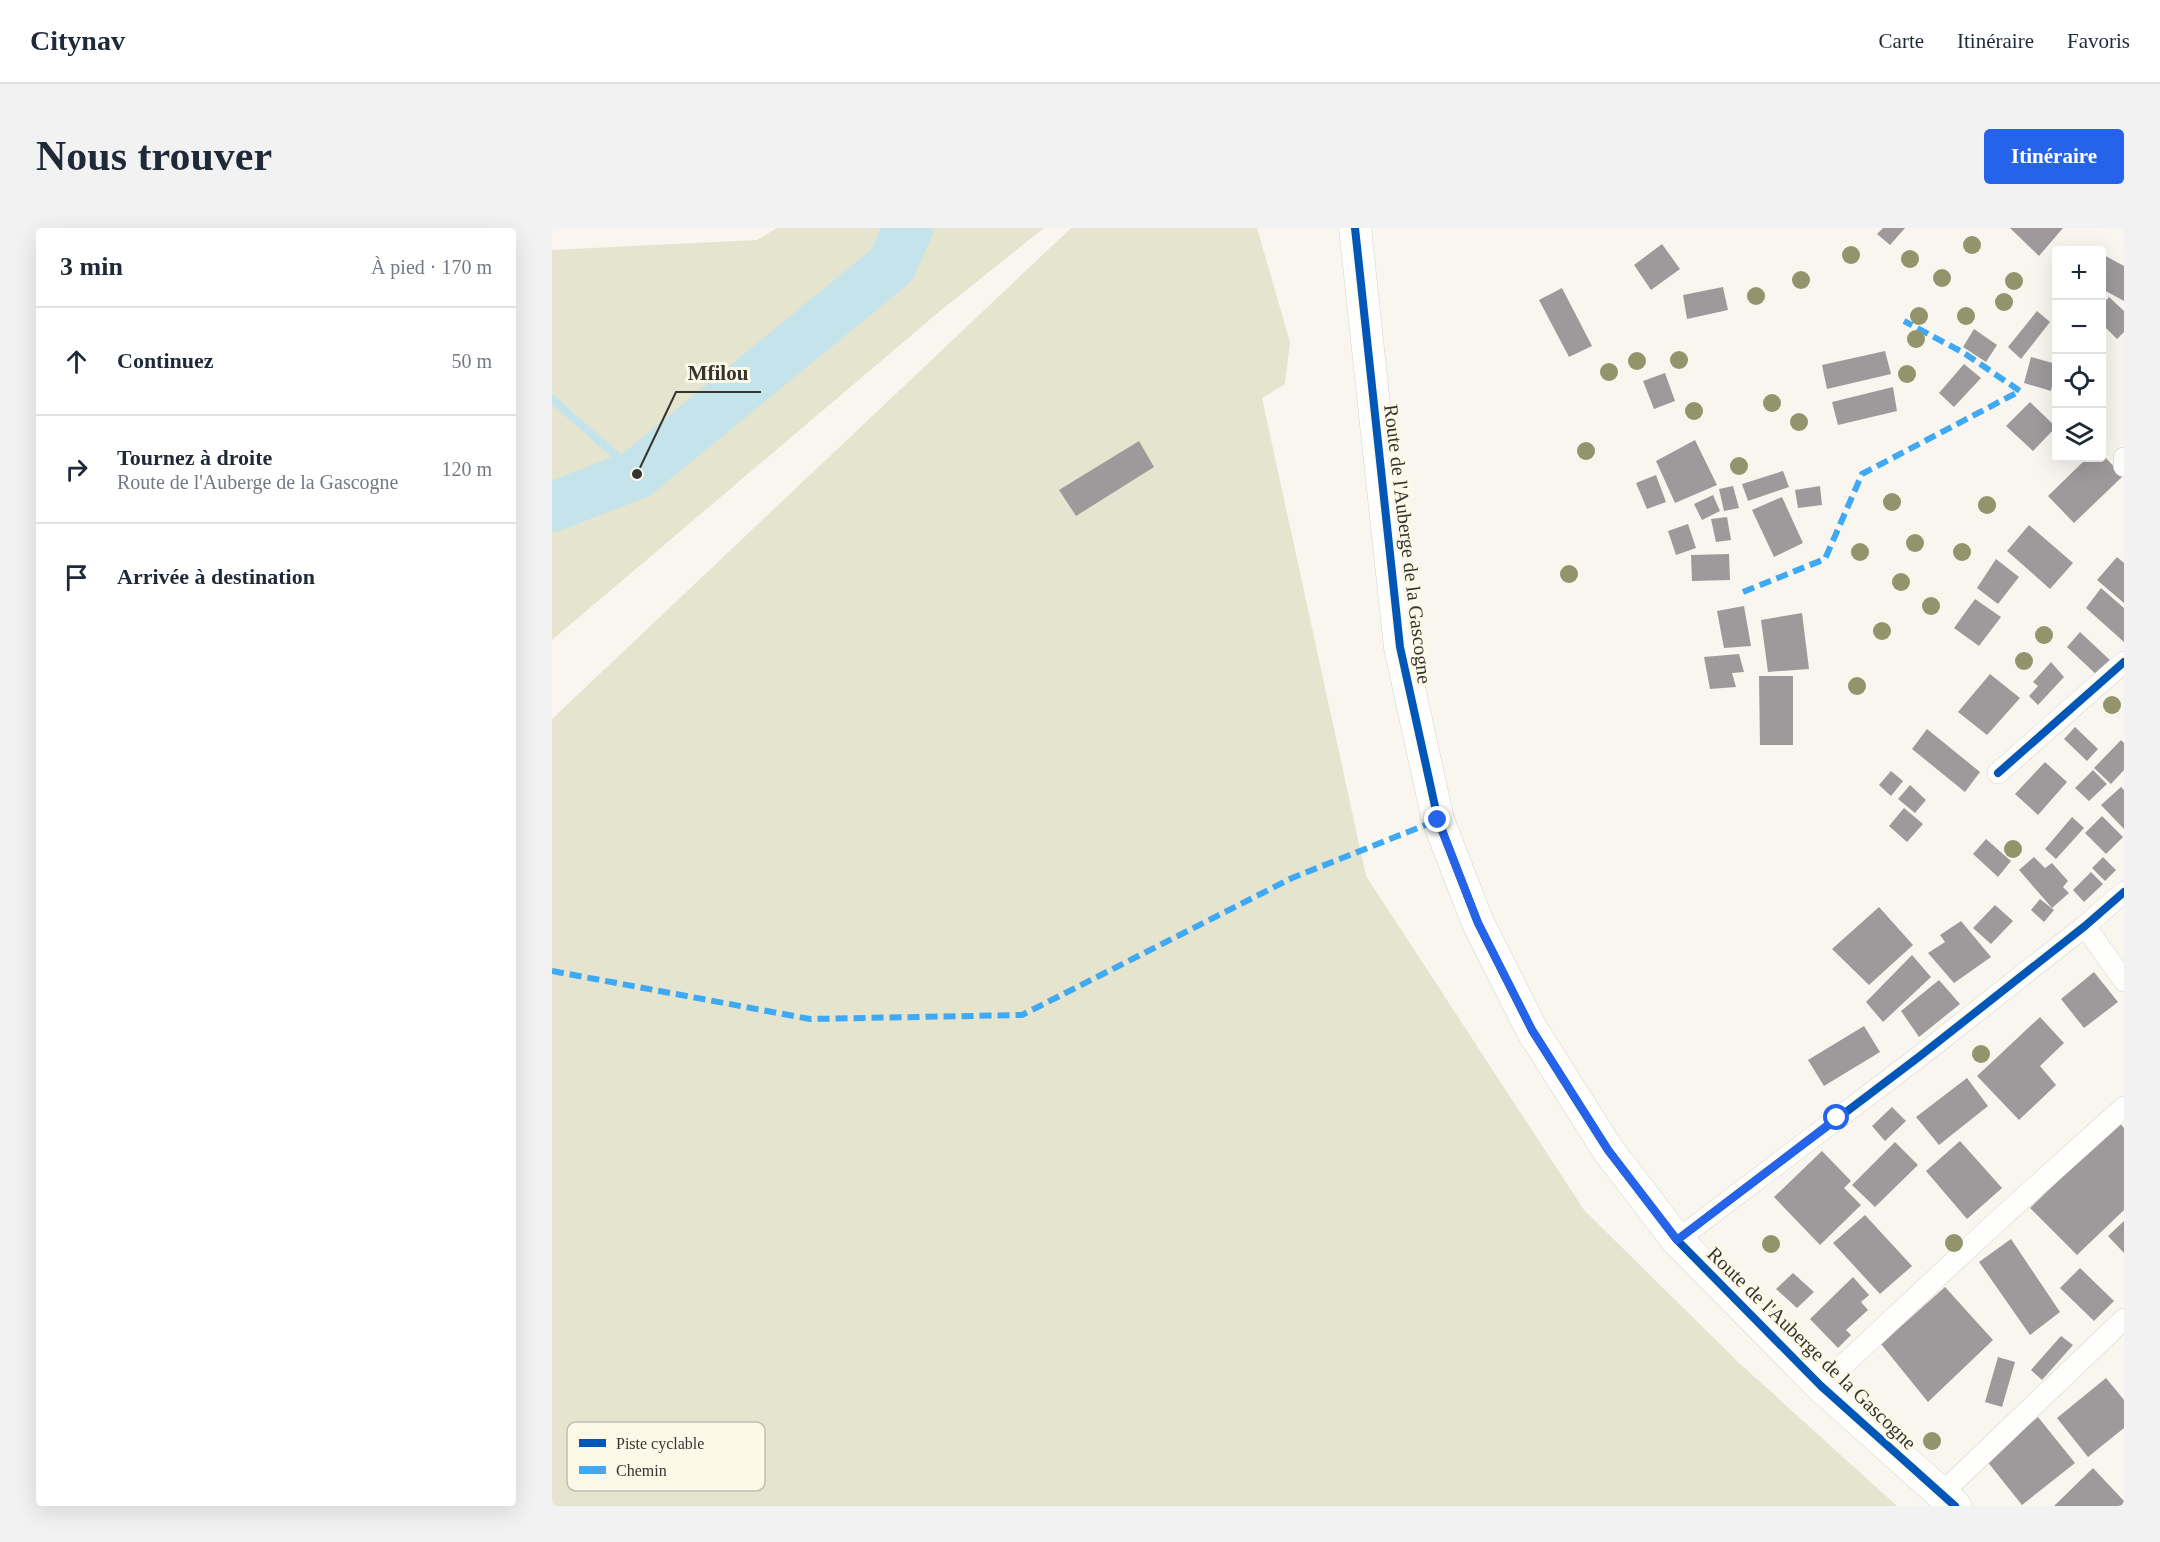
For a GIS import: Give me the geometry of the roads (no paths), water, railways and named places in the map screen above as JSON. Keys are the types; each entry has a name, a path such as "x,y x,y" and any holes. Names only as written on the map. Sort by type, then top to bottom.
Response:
{"street":[{"name":"Route de l'Auberge de la Gascogne","path":"1354,228 1400,647 1438,820 1478,923 1532,1030 1608,1150 1677,1240 1821,1386 1948,1500"},
{"path":"2124,458 2124,466"},
{"path":"1998,773 2124,662"},
{"path":"1677,1240 1920,1056 2085,926 2124,892"},
{"path":"2085,926 2124,981"},
{"path":"1821,1386 1991,1227 2124,1107"},
{"path":"1948,1500 2124,1319"}],"waterway":[{"path":"552,507 637,474 892,265 908,228"},
{"path":"552,399 637,474"}],"place":[{"name":"Mfilou","path":"637,474"}]}
